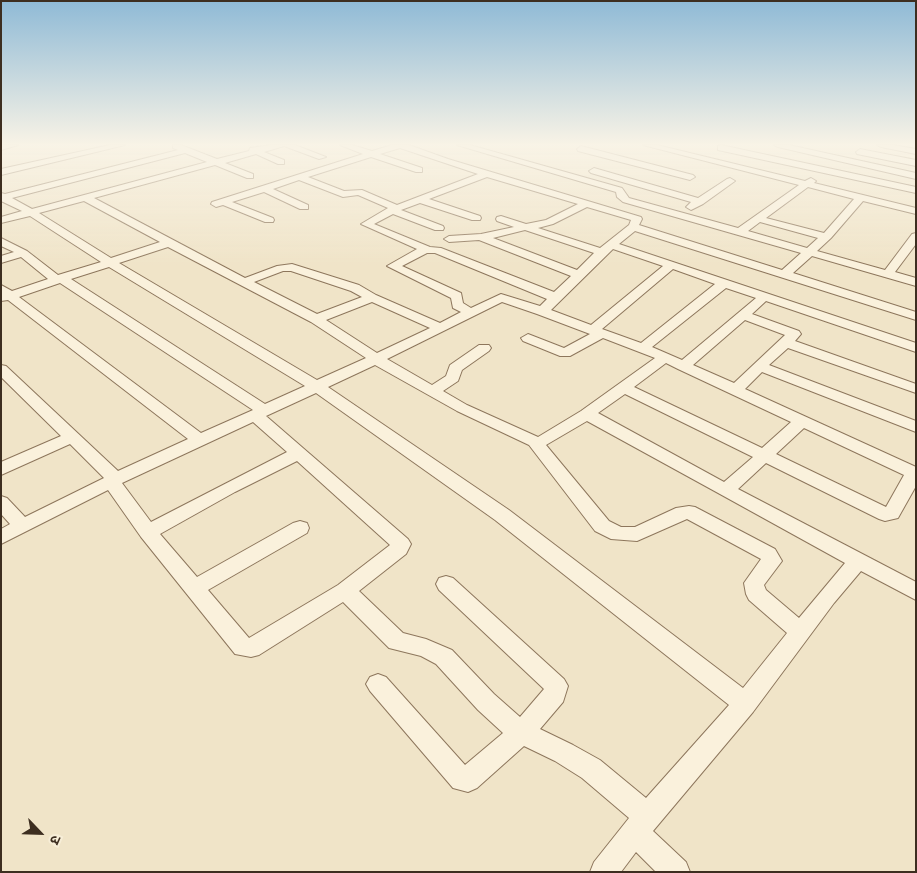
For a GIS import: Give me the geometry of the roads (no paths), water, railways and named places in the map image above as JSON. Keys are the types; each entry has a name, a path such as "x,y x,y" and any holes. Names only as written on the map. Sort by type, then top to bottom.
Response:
{"street":[{"path":"2,197 46,186"},
{"path":"1,220 127,186"},
{"path":"269,220 220,203 276,186"},
{"path":"321,186 343,194 359,192 439,228"},
{"path":"455,186 395,209 366,224 428,250 436,250 557,298"},
{"path":"531,186 637,219 633,227 578,274 557,298 542,311"},
{"path":"605,186 619,190 622,197 626,200 916,282"},
{"path":"646,186 700,202"},
{"path":"679,215 723,186"},
{"path":"740,232 805,186"},
{"path":"809,186 916,211"},
{"path":"896,186 916,190"},
{"path":"266,189 304,207"},
{"path":"599,208 622,194"},
{"path":"2,197 31,212 109,262 316,386 418,455 509,520 745,704"},
{"path":"85,197 316,319 376,359 526,440 535,442 549,438 587,414 665,357"},
{"path":"784,275 825,237 860,198"},
{"path":"419,199 476,218"},
{"path":"449,239 481,237 549,222 586,204"},
{"path":"501,219 671,265 916,348"},
{"path":"759,219 825,237"},
{"path":"633,227 916,316"},
{"path":"888,274 916,236"},
{"path":"481,237 578,274"},
{"path":"1,241 23,253 259,412 300,453 401,544 399,549 345,591 260,644 247,649 243,647 148,532 114,480 73,437 1,369"},
{"path":"4,295 169,243"},
{"path":"428,250 392,266 457,296 457,305 470,312"},
{"path":"1,260 23,253"},
{"path":"528,338 565,353 597,332 671,265"},
{"path":"244,282 281,268 292,266 354,288 372,298 439,327"},
{"path":"643,348 724,283"},
{"path":"4,295 199,440"},
{"path":"683,366 764,297"},
{"path":"316,319 372,298"},
{"path":"1,537 114,480 376,359 501,298 542,311 665,357 915,473 892,513 885,514 622,387"},
{"path":"735,390 793,333 743,315"},
{"path":"785,342 916,389"},
{"path":"433,391 453,378 455,368 484,348"},
{"path":"759,366 916,426"},
{"path":"587,414 916,592"},
{"path":"726,490 802,421"},
{"path":"1,469 73,437"},
{"path":"535,442 602,526 618,534 637,534 682,512 689,512 768,554 772,561 754,583 756,594 800,632"},
{"path":"148,532 229,488 300,453"},
{"path":"1,502 22,526"},
{"path":"194,588 300,528"},
{"path":"604,872 641,825 745,704 827,598 858,562"},
{"path":"378,684 462,779 472,777 521,733 555,695 556,686 446,584"},
{"path":"345,591 398,641 431,650 444,657 486,702 521,733 564,753 591,769 641,825 676,872"}]}
